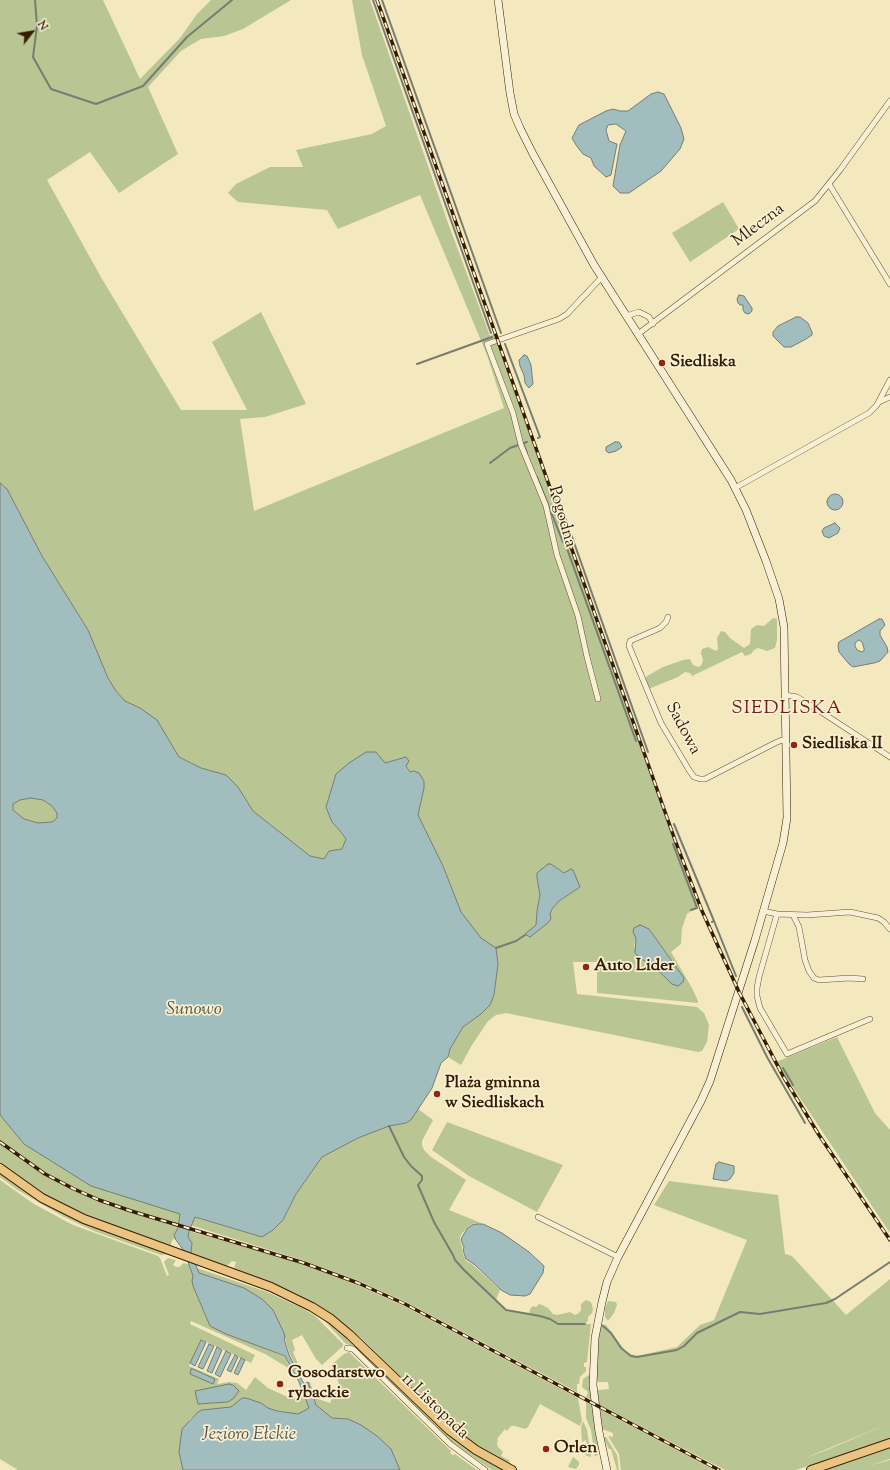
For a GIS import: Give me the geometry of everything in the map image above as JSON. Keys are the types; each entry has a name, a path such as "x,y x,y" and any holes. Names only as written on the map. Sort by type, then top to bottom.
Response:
{"main road":[{"path":"498,0 514,114 533,154 580,241 735,488 746,510 766,561 782,613 785,639 786,826 777,867 710,1081 701,1101 618,1257 607,1282 602,1302 594,1351 593,1385 595,1404 608,1470"},
{"path":"0,1168 25,1187 67,1211 101,1226 221,1268 285,1293 312,1306 353,1338 449,1430 476,1450 512,1470"},
{"path":"811,1470 890,1443"}],"street":[{"name":"Mleczna","path":"638,334 815,201 890,101"},
{"path":"829,184 890,284"},
{"name":"Pogodna","path":"598,700 578,616 557,555 546,506 521,445 513,413 487,344 558,319 567,314 602,278"},
{"path":"626,316 639,312 649,317 653,324"},
{"path":"735,488 869,413 875,408 890,380"},
{"path":"878,403 890,397"},
{"name":"Sadowa","path":"668,617 664,625 630,641 629,646 661,723 694,777 705,779 775,743 782,740 786,741"},
{"path":"785,695 796,697 809,704 890,757"},
{"path":"764,911 793,915 850,912 878,918 890,929"},
{"path":"777,914 759,977 757,996 760,1008 787,1054 870,1019"},
{"path":"793,915 799,927 809,970 814,978 819,980 849,978 864,979"},
{"path":"538,1216 618,1257"},
{"name":"11 Listopada","path":"346,1348 353,1349 450,1444 485,1470"}],"green space":[{"path":"0,0 103,0 140,79 180,38 197,14 211,0 291,0 243,29 224,36 201,39 181,51 148,87 178,154 119,193 90,152 47,180 102,279 181,410 247,410 212,342 261,312 306,404 265,417 240,419 254,511 504,408 487,355 420,195 338,229 327,210 238,202 228,193 236,184 270,167 303,167 296,150 372,134 386,126 362,55 352,0 370,0 448,223 490,336 494,334 698,906 687,914 682,928 681,944 671,952 692,988 698,1003 597,993 597,962 573,962 577,994 697,1007 704,1013 709,1025 707,1042 702,1051 698,1052 506,1013 496,1015 488,1021 461,1065 448,1057 450,1049 463,1027 481,1014 494,995 498,964 496,948 481,938 461,912 443,866 418,815 424,788 406,766 406,757 384,763 376,752 336,774 326,807 332,822 346,839 342,849 329,851 324,859 310,856 253,811 238,787 226,776 201,768 179,757 140,708 125,701 116,691 108,678 88,630 42,556 7,489 0,483","holes":["551,864 565,873 567,872 580,887 559,901 530,937 525,934 536,925 540,895 537,878","649,929 672,961 672,984 650,963 641,959 634,946 636,938"]},
{"path":"723,202 739,229 690,262 672,233"},
{"path":"773,618 777,619 777,640 775,648 767,651 758,648 751,654 745,656 742,652 692,676 690,673 685,672 678,677 651,688 644,688 642,684 647,676 663,667 690,659 693,665 699,667 703,660 701,653 702,649 708,647 716,651 718,649 717,638 721,631 725,632 730,638 744,648 750,644 751,629 757,625 764,626"},
{"path":"32,798 43,800 52,806 58,813 57,818 52,822 38,823 24,819 13,810 13,804 20,800"},
{"path":"837,1037 875,1113 890,1130 890,1233 776,1062"},
{"path":"418,1109 433,1120 422,1141 424,1150 431,1157 466,1180 449,1210 481,1223 472,1224 462,1233 460,1241 466,1261 472,1264 500,1290 496,1300 507,1310 529,1314 530,1309 533,1306 536,1307 539,1304 548,1308 553,1314 557,1315 570,1312 575,1315 581,1310 581,1304 586,1300 591,1302 593,1309 592,1313 588,1317 588,1321 586,1323 570,1324 591,1324 587,1362 584,1363 586,1371 580,1377 579,1384 577,1384 577,1392 406,1302 359,1281 305,1261 190,1225 194,1217 262,1237 283,1220 296,1194 322,1157 358,1138 389,1126 406,1123 411,1120"},
{"path":"0,1115 24,1144 180,1214 178,1228 174,1235 176,1240 173,1239 170,1246 78,1212 39,1192 0,1163"},
{"path":"447,1122 563,1165 537,1212 469,1176 432,1150"},
{"path":"0,1173 41,1202 70,1217 169,1254 161,1255 94,1231 64,1217 16,1189 0,1177"},
{"path":"0,1180 34,1204 73,1225 158,1256 167,1276 169,1275 164,1262 168,1258 176,1260 173,1265 176,1267 179,1267 184,1263 189,1265 193,1277 193,1286 210,1326 285,1357 290,1369 265,1354 191,1321 190,1324 255,1355 251,1363 201,1339 189,1366 219,1379 217,1384 229,1382 237,1383 246,1390 255,1377 268,1388 292,1399 303,1395 309,1408 298,1414 277,1411 268,1408 261,1403 238,1401 231,1407 202,1410 190,1419 179,1452 183,1470 18,1470 0,1459","holes":["229,1384 233,1385 237,1389 228,1402 205,1404 195,1391"]},
{"path":"669,1181 778,1195 785,1254 792,1256 846,1315 890,1279 890,1423 890,1438 796,1470 725,1470 598,1404 597,1392 599,1390 609,1389 608,1382 598,1382 596,1378 600,1324 606,1325 627,1353 637,1356 677,1347 700,1325 714,1320 747,1240 654,1205","holes":["890,1423 827,1450 803,1459"]},
{"path":"189,1231 303,1264 357,1285 404,1306 578,1398 582,1421 580,1426 540,1404 528,1427 525,1429 511,1426 507,1431 505,1429 497,1439 498,1447 503,1452 501,1456 509,1460 511,1466 485,1451 446,1422 360,1337 333,1315 295,1293 234,1268 236,1262 232,1261 227,1266 191,1253 192,1243 188,1237"},
{"path":"197,1268 267,1292 302,1308 315,1316 343,1344 343,1346 322,1365 316,1359 302,1335 292,1340 295,1350 293,1352 300,1369 298,1369 290,1355 284,1333 273,1310 262,1299 244,1288 199,1273"},
{"path":"608,1301 616,1302 617,1305 614,1313 608,1321 605,1317 605,1308"},
{"path":"319,1315 353,1343 432,1420 482,1458 504,1470 492,1470 451,1441 355,1346 346,1344"},
{"path":"349,1352 451,1451 450,1453 453,1455 455,1454 477,1470 400,1470 391,1450 348,1419 332,1418 316,1405 308,1382 310,1382 315,1398 330,1403 339,1384 335,1371 330,1366 344,1354"},
{"path":"589,1375 592,1400 586,1397 588,1392 582,1387 583,1379"},
{"path":"586,1402 593,1406 599,1449 598,1454 595,1457 591,1430 586,1418"},
{"path":"599,1409 714,1470 621,1470 619,1454 608,1436 613,1437 613,1433 602,1429"},
{"path":"583,1421 587,1430 591,1457 584,1453 588,1449 586,1440 582,1442 581,1427"},
{"path":"603,1437 606,1437 617,1455 619,1470 617,1470 611,1449 609,1449"},
{"path":"890,1447 890,1459 869,1466 890,1460 890,1470 823,1470"},
{"path":"573,1457 579,1462 576,1469 568,1467"}],"water":[{"path":"658,92 664,94 681,128 684,139 680,149 661,171 629,193 620,193 613,186 620,145 626,131 616,124 608,125 606,130 609,141 617,144 611,175 606,177 594,166 591,158 583,154 572,138 579,125 613,109 628,111 651,94"},
{"path":"739,295 744,296 752,308 752,311 749,314 745,313 743,310 743,305 738,303 737,299"},
{"path":"796,317 800,317 808,323 812,335 791,347 784,347 773,336 773,332 778,326"},
{"path":"524,355 527,356 531,365 533,384 529,388 525,383 519,360"},
{"path":"615,442 619,442 622,447 609,453 606,451 606,447"},
{"name":"Sunowo","path":"0,483 7,489 42,556 88,630 108,678 116,691 125,701 140,708 157,720 179,757 201,768 226,775 238,787 253,811 310,856 324,859 329,851 342,849 346,839 332,822 326,807 336,774 366,752 376,752 385,763 406,757 409,761 406,766 410,772 414,771 419,773 424,781 424,788 418,815 443,866 461,912 481,938 496,948 498,964 494,995 490,1005 481,1014 463,1027 450,1049 448,1057 441,1063 432,1088 411,1120 406,1123 389,1126 358,1138 322,1157 296,1194 283,1220 273,1230 262,1237 195,1217 189,1231 188,1237 192,1243 191,1253 199,1273 244,1288 262,1299 273,1310 284,1333 284,1339 289,1355 304,1384 308,1382 316,1405 332,1418 348,1419 361,1425 377,1436 391,1449 400,1470 183,1470 179,1452 182,1429 198,1412 202,1410 231,1407 242,1398 246,1398 277,1411 298,1414 309,1408 299,1382 285,1356 226,1334 210,1326 193,1286 193,1276 184,1251 174,1235 178,1228 180,1214 91,1186 24,1144 0,1115","holes":["31,798 43,800 52,806 57,813 57,818 52,822 38,823 24,819 13,810 13,804 20,800"]},
{"path":"835,494 842,499 843,502 838,509 835,510 828,505 827,502 832,495"},
{"path":"835,523 840,528 838,533 829,538 824,536 822,531 824,528"},
{"path":"879,619 882,619 885,625 880,631 880,635 887,647 888,652 880,661 853,667 839,652 839,642","holes":["859,640 862,642 864,648 864,651 862,652 857,650 855,646 855,643"]},
{"path":"548,864 551,864 564,873 571,869 573,870 580,887 559,901 552,909 549,922 530,937 525,934 536,925 540,895 537,873"},
{"path":"640,925 649,929 684,978 683,982 678,986 672,984 650,963 641,959 635,953 636,938 633,932 634,928"},
{"path":"719,1162 734,1166 734,1173 730,1179 726,1181 713,1179 716,1164"},
{"path":"483,1224 502,1233 529,1252 544,1266 543,1273 530,1294 525,1296 510,1295 501,1290 474,1264 466,1259 461,1240 467,1229 472,1225"},
{"path":"201,1340 206,1342 195,1366 190,1363"},
{"path":"209,1344 214,1346 203,1369 198,1367"},
{"path":"217,1347 222,1350 212,1373 207,1371"},
{"path":"226,1351 231,1354 220,1377 215,1374"},
{"path":"235,1355 238,1357 231,1372 227,1370"},
{"path":"241,1358 245,1360 238,1375 234,1373"},
{"path":"191,1369 215,1379 213,1384 190,1374"},
{"path":"229,1384 233,1385 239,1391 234,1398 228,1402 198,1404 195,1391"}],"waterway":[{"path":"35,0 37,26 33,57 51,89 96,104 143,86 187,37 232,0"},
{"path":"373,0 491,333"},
{"path":"382,0 501,333"},
{"path":"417,364 492,337"},
{"path":"505,344 540,437 538,438"},
{"path":"490,463 510,448 527,442"},
{"path":"523,443 527,453"},
{"path":"537,477 563,542 565,543 636,741"},
{"path":"559,500 648,752"},
{"path":"674,824 714,921"},
{"path":"673,844 697,908 691,910"},
{"path":"712,922 714,921 736,976"},
{"path":"496,948 516,941 525,935"},
{"path":"742,1007 767,1057 805,1123"},
{"path":"783,1068 793,1085"},
{"path":"389,1126 404,1157 422,1176 422,1180 418,1185 434,1222 455,1260 464,1270 506,1310 540,1316 550,1319 558,1324 585,1324"},
{"path":"603,1326 611,1333 621,1348 631,1356 637,1357 677,1350 684,1346 697,1333 740,1312 760,1314 826,1303 835,1299 890,1262"}],"railway":[{"path":"377,0 675,840 702,911 739,992 783,1076 819,1135 890,1240"},
{"path":"0,1142 45,1174 99,1200 304,1263 358,1283 405,1304 719,1470"}],"place":[{"name":"Siedliska","path":"662,363"},
{"name":"Siedliska II","path":"794,745"},
{"name":"Auto Lider","path":"586,967"},
{"name":"Plaża gminna w Siedliskach","path":"437,1094"},
{"name":"Gosodarstwo rybackie","path":"280,1384"},
{"name":"Orlen","path":"546,1449"}],"district":[{"name":"SIEDLISKA","path":"787,710"}],"water label":[{"name":"Jezioro Ełckie","path":"249,1436"}]}
